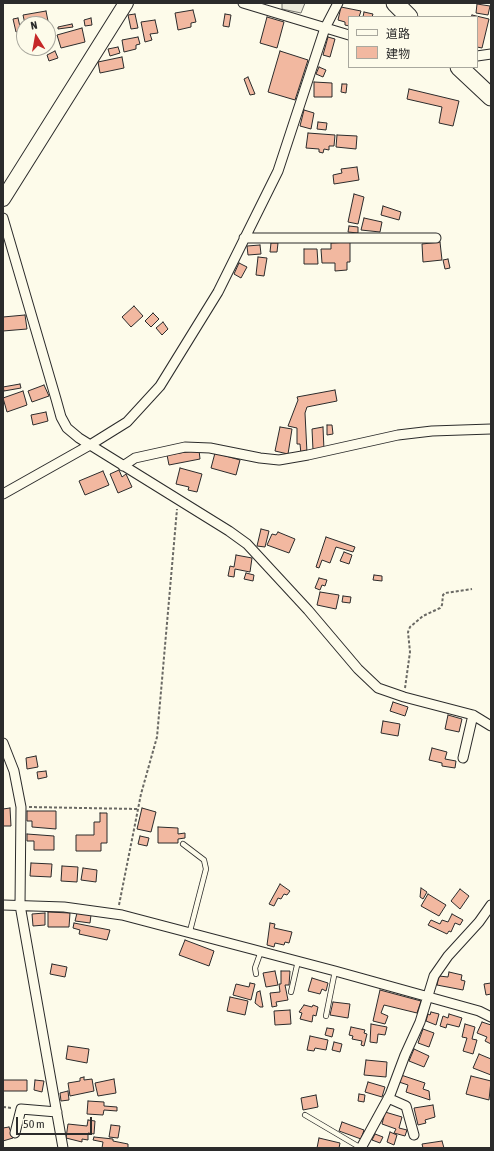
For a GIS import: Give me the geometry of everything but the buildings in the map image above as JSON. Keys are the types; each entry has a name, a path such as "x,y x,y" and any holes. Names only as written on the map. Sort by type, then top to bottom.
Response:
{"highway":[{"path":"396,3 408,16"},
{"path":"459,68 491,97"}],"main road":[{"path":"3,199 7,184 126,3"}],"street":[{"path":"243,3 348,35"},
{"path":"3,494 90,446 127,422 160,386 218,292 278,171 288,146 325,28 338,3"},
{"path":"478,56 491,54"},
{"path":"3,218 61,417 67,428 90,446 229,531 246,544 378,688 404,697 474,715 491,726"},
{"path":"244,238 436,238"},
{"path":"123,466 135,458 185,447 210,448 278,460 308,455 398,435 432,431 491,429"},
{"path":"463,758 474,715"},
{"path":"3,743 14,771 21,807 20,905 63,1148"},
{"path":"3,905 71,908 117,914 190,931 260,950 479,1011 491,1017"},
{"path":"361,1148 388,1098 420,1022 434,976 448,956 479,922 491,905"},
{"path":"388,1098 406,1106 414,1135"},
{"path":"15,1133 21,1109 57,1112"}],"lane":[{"path":"183,844 204,860 206,869 190,931"},
{"path":"256,974 260,950"},
{"path":"291,992 298,961"},
{"path":"326,1016 335,971"},
{"path":"305,1115 361,1148"}],"path":[{"path":"117,914 138,809 157,737 178,499"},
{"path":"404,697 410,652 410,627 423,616 440,608 442,605 443,595 445,593 472,590"},
{"path":"21,807 138,809"}],"shaded area":[{"path":"282,3 305,3 301,13 282,9"}]}
